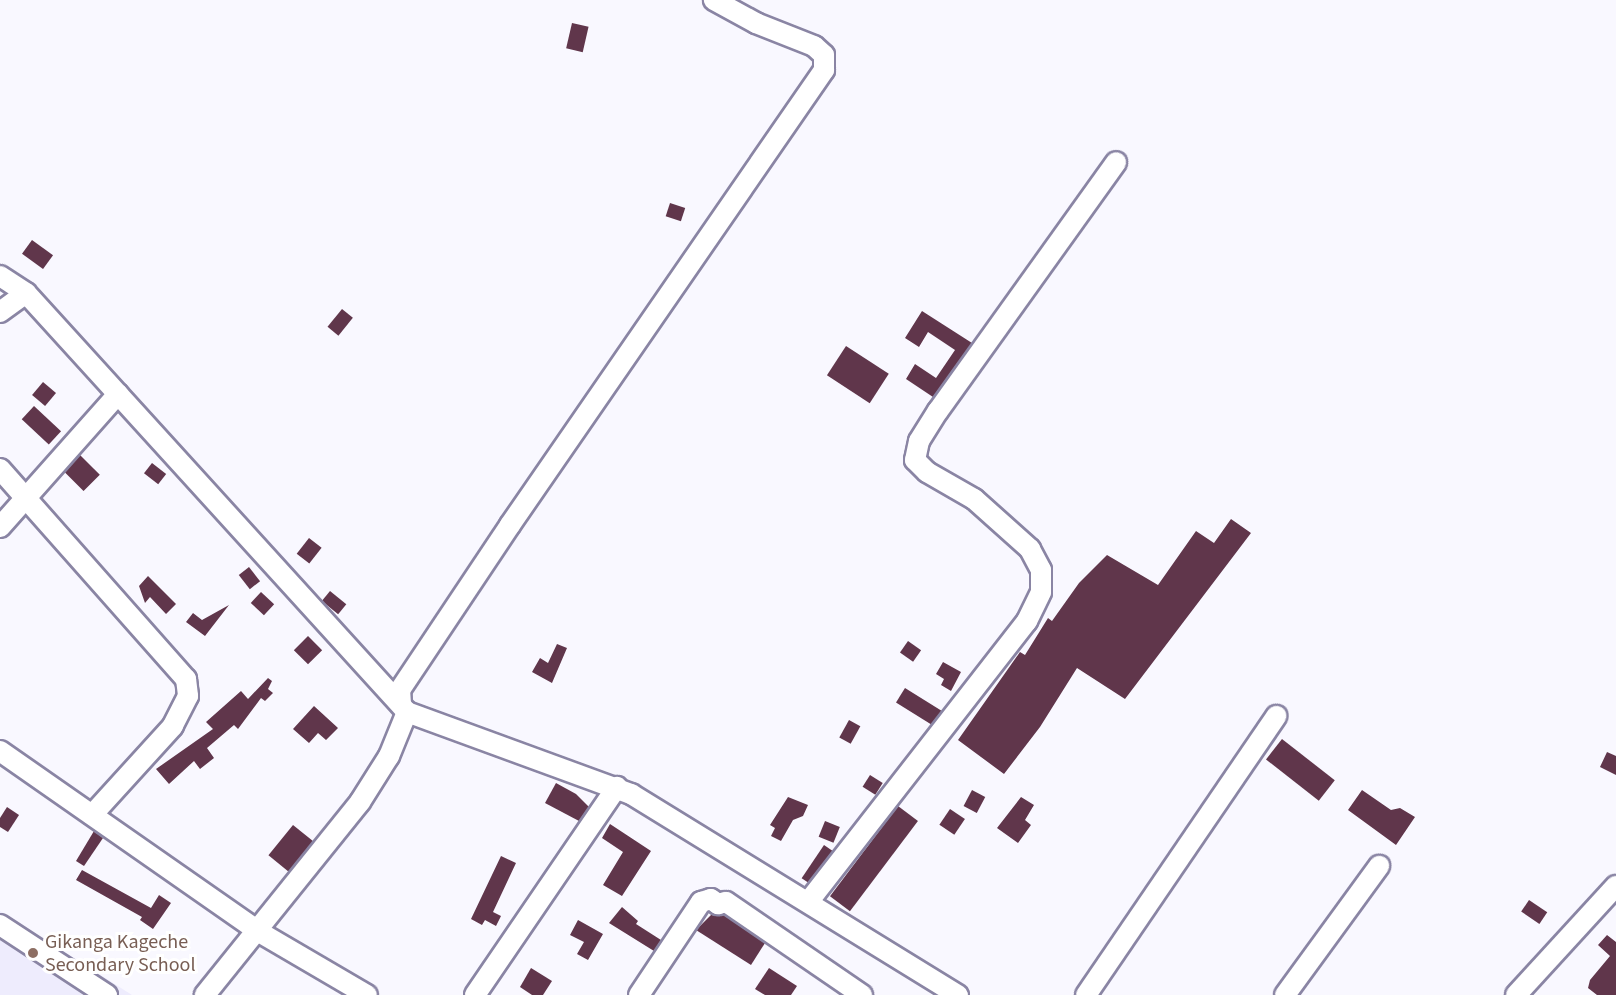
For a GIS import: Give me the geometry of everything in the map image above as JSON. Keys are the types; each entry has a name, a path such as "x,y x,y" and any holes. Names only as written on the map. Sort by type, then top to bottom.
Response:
{"street":[{"path":"205,995 259,932 360,802 389,756 404,708 400,690 510,525 824,70 824,55 814,46 756,23 714,0"},
{"path":"808,900 1027,621 1041,592 1041,570 1030,549 975,499 927,472 915,460 919,441 938,411 1116,162"},
{"path":"0,276 26,293 404,708 617,787 808,900 958,995"},
{"path":"0,312 26,293"},
{"path":"0,527 118,393"},
{"path":"0,469 186,679 188,696 173,726 92,815"},
{"path":"1086,995 1276,716"},
{"path":"0,751 259,932 367,995"},
{"path":"475,995 617,787"},
{"path":"1285,995 1379,866"},
{"path":"1527,991 1616,886"},
{"path":"639,995 701,902 711,899 718,904 726,902 862,995"},
{"path":"0,925 107,995"}],"shaded area":[{"name":"Gikanga Kageche Secondary School","path":"0,911 132,995 0,995"}],"building":[{"path":"572,23 589,27 583,52 566,48"},
{"path":"670,203 685,208 681,221 666,216"},
{"path":"32,240 53,255 43,269 22,254"},
{"path":"342,309 353,318 338,336 328,327"},
{"path":"922,311 972,343 933,397 906,379 915,364 936,378 955,350 928,332 919,347 905,338"},
{"path":"846,346 889,374 870,403 827,375"},
{"path":"43,382 56,393 45,406 32,395"},
{"path":"34,406 61,431 49,444 22,419"},
{"path":"80,455 100,475 84,491 64,471"},
{"path":"152,463 166,474 158,484 144,473"},
{"path":"1231,519 1251,533 1125,699 1077,668 1040,727 1004,774 958,740 1020,652 1025,655 1048,618 1052,621 1079,583 1107,555 1158,585 1196,531 1214,543"},
{"path":"309,538 322,548 309,564 297,554"},
{"path":"249,567 260,581 250,589 239,575"},
{"path":"148,576 176,604 166,614 150,597 145,603 139,586"},
{"path":"330,591 346,604 338,614 322,601"},
{"path":"261,592 274,604 264,615 251,603"},
{"path":"229,605 205,636 186,622 193,613 202,620"},
{"path":"308,636 322,650 308,664 294,650"},
{"path":"908,641 921,650 913,662 900,652"},
{"path":"557,644 567,648 552,683 532,672 540,658 548,663"},
{"path":"943,662 961,672 951,691 941,685 944,679 936,674"},
{"path":"268,678 272,681 268,689 273,693 265,701 261,698 238,729 234,725 207,748 214,758 200,769 194,761 169,784 156,769 213,729 206,722 241,691 248,699"},
{"path":"905,688 942,711 933,726 896,702"},
{"path":"314,706 338,728 326,740 318,733 309,743 293,729"},
{"path":"849,720 860,726 851,744 839,737"},
{"path":"1282,739 1335,780 1319,801 1266,759"},
{"path":"1607,752 1616,756 1616,775 1600,767"},
{"path":"870,775 883,783 875,795 863,787"},
{"path":"556,783 576,794 589,807 579,821 545,803"},
{"path":"972,790 985,797 977,813 964,806"},
{"path":"1362,790 1391,810 1400,808 1415,817 1396,845 1348,810"},
{"path":"788,797 808,805 803,816 793,820 781,841 771,836 775,828 770,825"},
{"path":"1021,797 1034,805 1025,820 1031,825 1018,843 997,828"},
{"path":"898,806 918,821 850,911 830,896"},
{"path":"7,807 19,815 8,832 0,827 0,818"},
{"path":"950,809 965,819 954,835 939,825"},
{"path":"825,821 840,827 833,843 819,837"},
{"path":"610,824 651,851 622,896 603,885 623,852 602,838"},
{"path":"293,825 313,841 289,872 268,855"},
{"path":"94,831 103,838 84,866 76,861"},
{"path":"824,845 833,851 811,884 802,878"},
{"path":"501,856 516,863 493,912 501,916 496,926 485,920 482,925 471,919"},
{"path":"82,870 151,908 159,895 171,903 153,929 140,920 142,917 76,880"},
{"path":"1529,900 1547,912 1539,924 1521,912"},
{"path":"622,907 638,921 636,924 661,940 654,951 609,923"},
{"path":"712,914 724,915 765,943 751,965 696,930"},
{"path":"578,920 603,934 588,960 577,954 584,942 570,935"},
{"path":"1607,935 1616,942 1616,995 1597,995 1588,988 1590,980 1610,956 1598,945"},
{"path":"531,968 552,981 543,995 532,995 520,987"},
{"path":"769,968 797,986 791,995 765,995 755,989"}],"place":[{"name":"Gikanga Kageche Secondary School","path":"33,953"}]}
